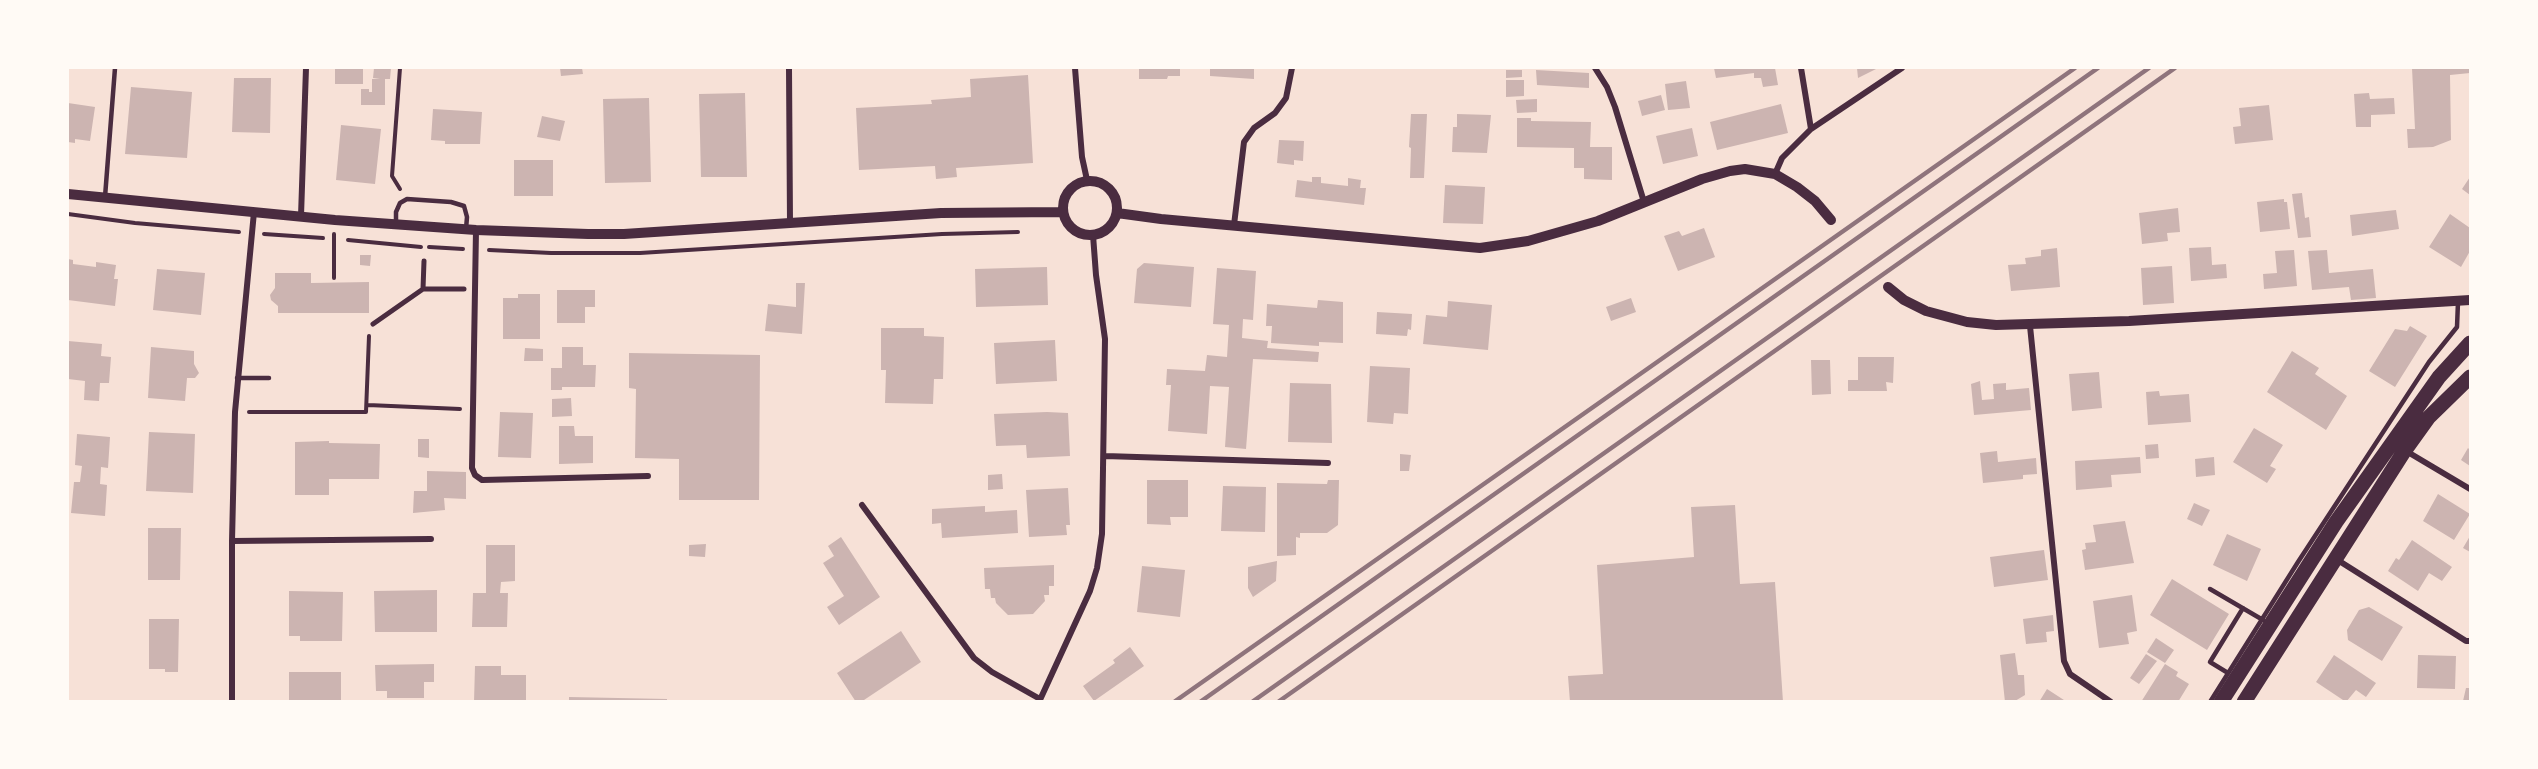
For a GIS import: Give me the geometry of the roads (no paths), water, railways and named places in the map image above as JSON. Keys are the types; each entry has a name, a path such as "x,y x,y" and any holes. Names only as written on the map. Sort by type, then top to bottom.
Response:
{"main road":[{"path":"2221,702 2232,675 2336,522 2407,411 2470,343"},
{"path":"2248,700 2334,558 2405,450 2428,418 2467,380"}],"street":[{"path":"301,216 306,68"},
{"path":"789,68 790,223"},
{"path":"1076,68 1080,137 1086,180"},
{"path":"1234,225 1244,142 1254,128 1275,113 1286,98 1292,68"},
{"path":"1595,68 1607,87 1615,107 1644,202"},
{"path":"1801,68 1811,129"},
{"path":"1775,174 1782,158 1811,129 1902,68"},
{"path":"1118,213 1480,248 1528,241 1598,220 1702,179 1730,171 1759,170 1775,174 1797,186 1815,201 1831,220"},
{"path":"1086,180 1100,182 1111,189 1117,200 1118,213 1113,224 1104,232 1093,235 1082,234 1072,228 1062,212 1062,204 1066,196 1075,186 1086,180"},
{"path":"68,194 335,220 471,230 624,234 941,213 1062,212"},
{"path":"232,702 235,412 254,212"},
{"path":"471,230 475,410 472,468 475,475 482,480 648,476"},
{"path":"862,505 974,658 992,672 1039,700 1078,622 1097,568 1102,534 1106,339 1096,275 1093,235"},
{"path":"423,289 424,261"},
{"path":"1888,287 1904,300 1945,318 1974,324 2030,326 2470,300"},
{"path":"373,324 423,289 464,289"},
{"path":"2030,326 2064,662 2070,674 2111,702"},
{"path":"2405,450 2470,489"},
{"path":"1105,456 1328,463"},
{"path":"232,541 431,539"},
{"path":"2334,558 2466,641 2470,641"}],"lane":[{"path":"105,199 115,68"},
{"path":"396,224 396,212 400,203 406,199 451,202 464,206 471,230"},
{"path":"2407,411 2429,362 2457,327 2458,301"},
{"path":"237,378 269,378"},
{"path":"2210,588 2266,622"},
{"path":"2210,702 2232,675 2210,662 2243,608"}],"railway":[{"path":"1174,702 2075,68"},
{"path":"1200,702 2098,68"},
{"path":"1252,702 2149,68"},
{"path":"1278,702 2175,68"}]}
